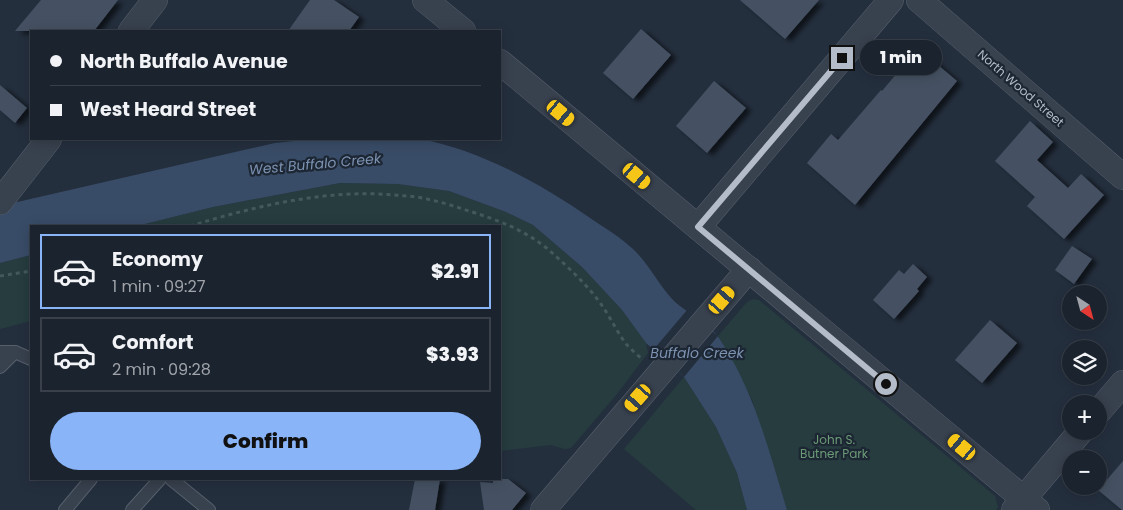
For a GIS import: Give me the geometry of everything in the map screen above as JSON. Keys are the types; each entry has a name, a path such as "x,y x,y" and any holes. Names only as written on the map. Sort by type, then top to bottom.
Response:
{"street":[{"path":"132,30 155,0"},
{"path":"425,0 461,30"},
{"path":"698,227 891,0"},
{"name":"North Wood Street","path":"919,0 1123,177"},
{"path":"501,63 749,269 1025,506 1074,440"},
{"path":"6,195 48,140"},
{"path":"543,510 749,269"},
{"path":"1107,402 1123,383"}],"lane":[{"path":"0,352 15,352 30,359"},
{"path":"0,367 15,352"},
{"path":"65,510 90,480"},
{"path":"132,510 159,480"},
{"path":"172,480 209,510"}],"path":[{"path":"194,225 252,209 304,199 366,192 420,197 484,216 530,237 562,262 599,301 627,344 664,369"},
{"path":"0,276 30,271"}],"green space":[{"path":"340,183 398,184 449,191 506,212 533,225 582,267 622,310 646,343 648,353 617,394 571,448 565,449 551,445 501,451 501,225 141,225 213,207"},
{"path":"30,255 30,321 0,329 0,263"},
{"name":"John S. Butner Park","path":"753,299 759,300 995,496 998,507 996,510 787,510 752,400 718,336 747,302"},
{"path":"684,377 716,427 737,473 747,510 696,510 624,449"}],"water":[{"name":"Buffalo Creek","path":"304,140 425,140 443,144 487,160 530,181 571,205 623,240 639,255 673,300 704,323 719,338 742,379 751,400 767,443 787,510 747,510 737,473 716,427 684,377 646,343 622,310 582,267 533,225 506,212 449,191 398,184 340,183 213,207 141,225 30,225 30,255 0,263 0,206 275,143"}],"pier":[{"path":"687,310 718,336 684,377 654,349"}],"building":[{"path":"41,0 118,0 95,30 15,31"},
{"path":"310,0 334,0 359,17 350,30 289,30"},
{"path":"740,0 819,0 785,39"},
{"path":"641,29 671,55 633,99 603,73"},
{"path":"918,48 957,81 855,205 807,163 831,134 838,140"},
{"path":"714,81 746,108 707,153 676,126"},
{"path":"0,85 27,108 15,123 0,110"},
{"path":"1030,121 1053,142 1037,160 1068,188 1081,174 1104,195 1064,239 1027,206 1035,197 995,161"},
{"path":"1072,246 1092,259 1074,284 1055,270"},
{"path":"913,264 927,277 917,289 919,291 894,319 873,300 899,270 904,274"},
{"path":"990,320 1017,343 982,383 955,360"},
{"path":"1123,461 1123,510 1104,495 1107,495 1107,480"},
{"path":"508,479 526,493 512,510 484,510 480,482 493,483 493,480"},
{"path":"415,480 440,480 435,510 409,510"}],"route":[{"path":"842,58 698,227 886,384"}],"water label":[{"name":"West Buffalo Creek","path":"315,164"}]}
